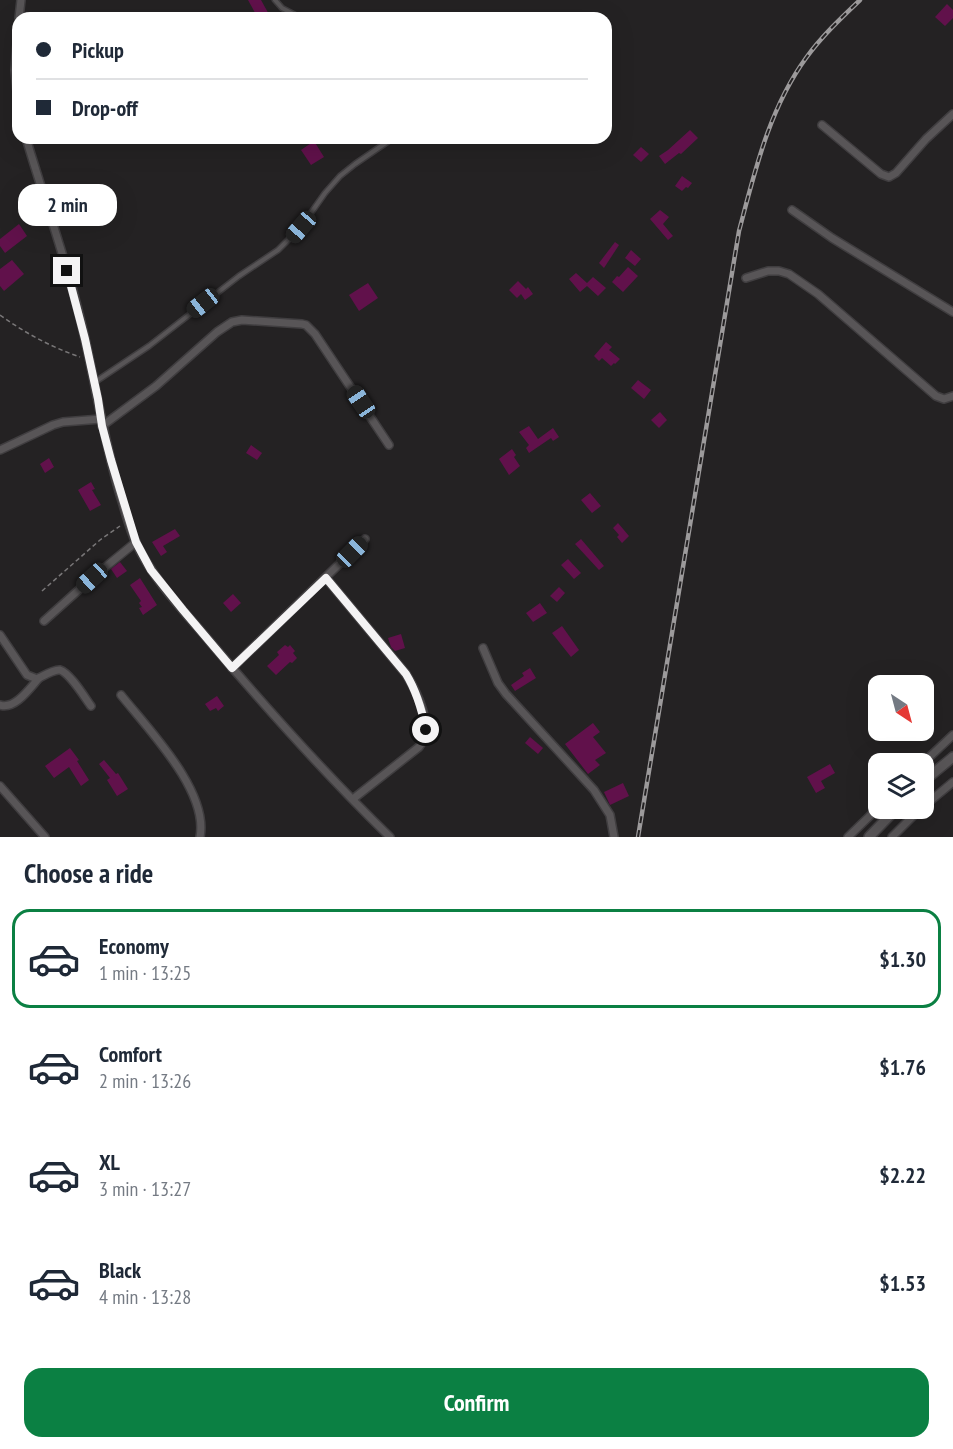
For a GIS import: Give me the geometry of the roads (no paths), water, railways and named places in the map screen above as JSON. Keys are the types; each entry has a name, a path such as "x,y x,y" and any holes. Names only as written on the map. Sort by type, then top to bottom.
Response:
{"main road":[{"path":"934,773 953,757"},
{"path":"869,837 886,819"}],"street":[{"path":"822,125 881,174 889,177 896,173 926,139 953,114"},
{"path":"28,144 71,283 95,382 101,423 136,542 151,570 232,668 390,837"},
{"path":"792,210 832,238 953,312"},
{"path":"746,278 768,271 789,274 818,294 936,396 944,399 953,396"},
{"path":"0,450 53,425 74,420 101,423 156,386 217,332 232,322 242,320 302,324 310,329 389,445"},
{"path":"232,668 365,538"},
{"path":"44,621 136,542"},
{"path":"326,578 406,674 416,691 426,730 423,743 419,747 353,799"},
{"path":"0,635 27,675 34,679 57,670 62,671 91,706"},
{"path":"483,648 506,694 584,779 602,802 610,814 614,837"},
{"path":"0,705 6,707 13,704 39,678"},
{"path":"121,694 189,784 199,812 200,837"},
{"path":"934,753 953,735"},
{"path":"934,798 953,782"},
{"path":"0,786 45,837"},
{"path":"848,837 868,818"},
{"path":"892,837 911,819"}],"lane":[{"path":"274,0 290,12"},
{"path":"95,382 149,346 242,273 278,250 301,227 340,176 384,144"}],"railway":[{"path":"638,837 739,231 745,208 757,163 773,119 793,78 818,43 860,0"}]}
